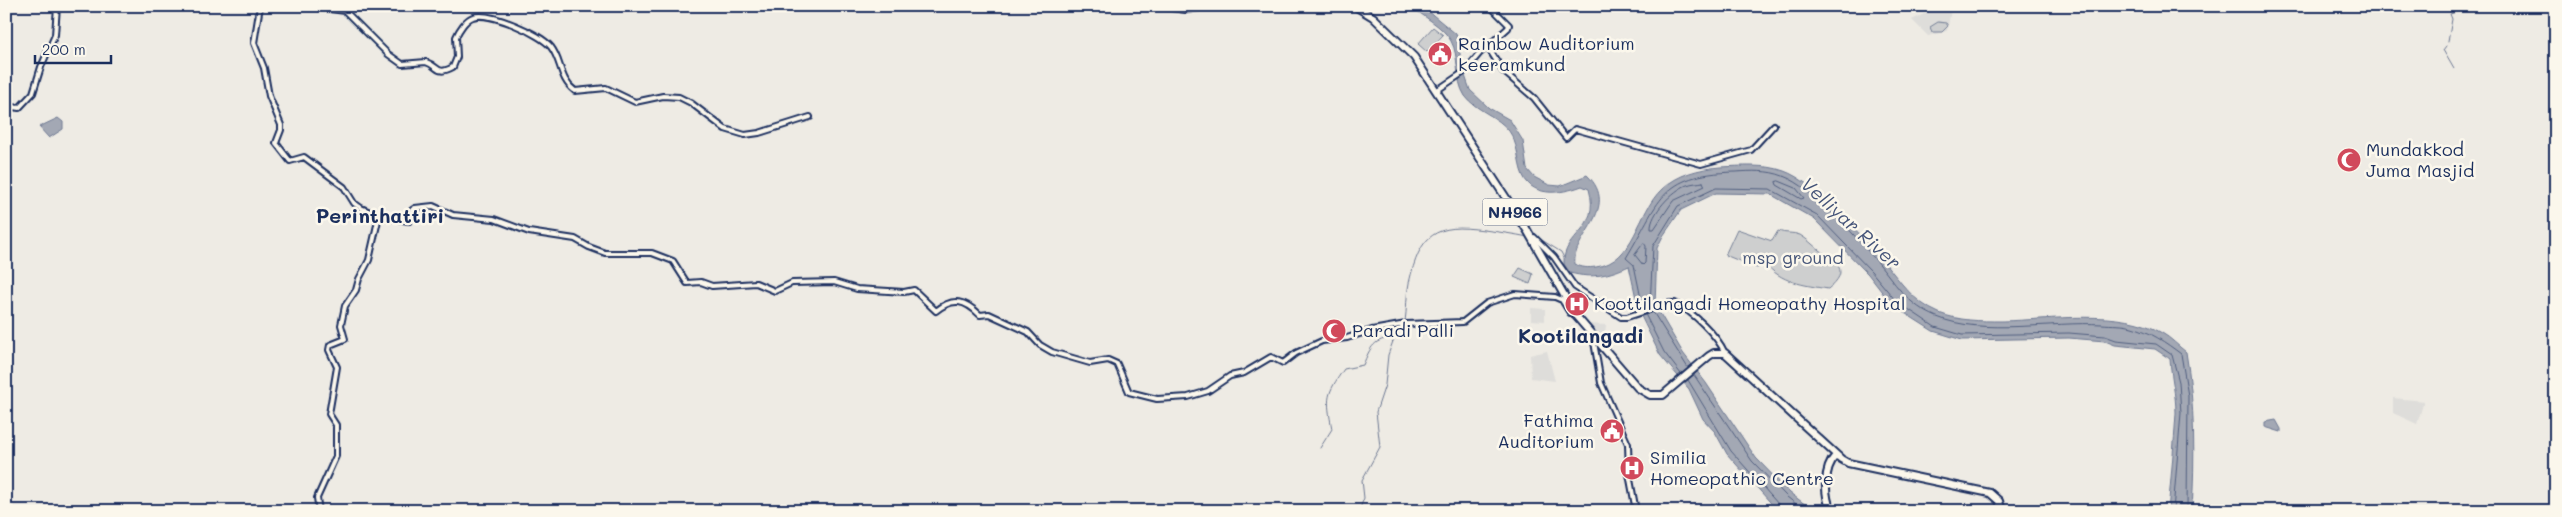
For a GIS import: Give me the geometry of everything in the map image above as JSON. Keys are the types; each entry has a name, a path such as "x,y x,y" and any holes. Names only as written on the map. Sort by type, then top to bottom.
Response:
{"highway":[{"path":"1164,6 1186,9 1207,6"},
{"name":"NH966","path":"1355,6 1373,17 1414,58 1527,230 1574,313 1631,381 1650,395 1663,395 1714,353 1725,353"},
{"path":"1725,353 1829,450 1848,462"},
{"path":"1829,450 1831,467 1829,490 1832,511"},
{"path":"1831,467 1837,456"},
{"path":"1831,467 1840,462 1848,462 1990,493 1999,501 2002,511"}],"main road":[{"path":"6,106 19,108 33,93 44,58 55,35 57,6"},
{"path":"260,6 254,43 264,68 269,96 281,125 282,130 276,143 290,161 304,157 308,159 322,173 344,187 354,203 380,216 409,221 412,210 433,206 453,215 494,218 530,232 575,239 589,247 605,252 652,253 673,261 684,281 690,284 701,282 712,286 756,283 775,291 792,283 834,282 856,289 906,292 914,290 936,312 951,301 959,302 973,308 980,315 988,314 1028,332 1040,345 1052,352 1090,363 1108,360 1117,364 1128,392 1157,399 1188,397 1208,391 1230,376 1244,373 1271,358 1274,357 1283,363 1296,353 1322,341 1347,338 1372,330 1406,324 1464,322 1487,303 1515,294 1555,297 1562,300 1570,313 1574,313"},
{"path":"308,6 345,11 388,54 406,65 426,62 437,71 453,67 457,57 456,37 468,20 476,16 501,20 542,38 554,52 561,74 575,91 606,88 635,102 663,96 679,98 691,103 724,129 745,135 760,133 810,117"},
{"path":"1436,91 1464,72 1508,25 1490,6"},
{"path":"1487,46 1503,71 1534,98 1566,138 1575,128 1701,164 1751,150 1774,125"},
{"path":"319,511 317,498 336,456 336,425 329,414 337,367 329,350 330,345 346,338 341,325 345,306 356,290 359,279 370,260 380,216"},
{"path":"1527,230 1554,257 1575,287 1585,295 1621,317 1634,315 1670,303 1679,306 1722,346 1725,353"},
{"path":"1593,337 1601,383 1628,444 1629,479 1636,511"}],"shaded area":[{"path":"1940,6 1946,6 1951,10 1947,31 1928,36 1912,20"},
{"path":"1531,308 1545,309 1545,321 1531,320"},
{"path":"1589,324 1606,325 1604,341"},
{"path":"1547,351 1555,381 1531,378 1530,355"},
{"path":"2393,398 2424,401 2417,424 2393,413"}],"green space":[{"path":"1938,22 1946,23 1948,26 1942,32 1932,32 1930,27"},
{"path":"1433,27 1443,35 1427,52 1418,44"},
{"name":"msp ground","path":"1737,229 1772,241 1778,231 1800,235 1836,263 1839,267 1839,277 1828,289 1810,286 1778,275 1765,263 1757,268 1725,255"},
{"path":"1520,268 1533,274 1530,284 1514,277"}],"water":[{"path":"1411,6 1422,6 1456,34 1461,64 1470,90 1489,108 1510,120 1523,141 1527,169 1534,177 1549,185 1560,186 1587,175 1596,187 1599,199 1598,211 1580,243 1575,264 1585,267 1596,267 1609,263 1619,256 1634,235 1654,199 1668,184 1682,176 1712,168 1761,166 1784,171 1809,186 1864,239 1908,291 1922,303 1939,313 1962,319 1986,321 2084,317 2106,318 2126,320 2145,325 2165,335 2186,352 2194,432 2192,511 2168,511 2176,413 2170,359 2155,349 2115,345 2105,341 2069,338 1962,340 1933,331 1892,305 1868,274 1814,219 1770,194 1716,193 1681,210 1663,236 1657,248 1655,305 1683,353 1706,383 1756,458 1790,493 1814,511 1778,511 1727,454 1715,432 1703,419 1689,389 1660,355 1639,312 1629,266 1608,274 1586,276 1570,273 1564,264 1565,254 1569,245 1586,223 1590,214 1589,189 1582,186 1565,191 1547,192 1531,186 1521,170 1516,145 1509,131 1499,121 1475,106 1465,96 1459,82 1454,47 1451,41 1438,26"},
{"path":"58,118 63,122 63,129 49,138 39,127"},
{"path":"2276,420 2281,432 2265,427 2265,422"}],"waterway":[{"path":"2448,42 2452,19 2450,14 2462,10 2463,6"},
{"path":"2446,46 2443,50 2454,69"},
{"path":"1405,322 1408,288 1413,266 1418,253 1432,235 1453,228 1467,228 1528,237"},
{"path":"1537,237 1561,252 1564,258"},
{"path":"1359,511 1364,498 1362,480 1380,447 1376,412 1385,385 1388,355 1396,333 1403,326"},
{"path":"1320,448 1332,429 1328,403 1331,391 1338,378 1344,369 1363,365 1377,342 1394,337"}],"place":[{"name":"Rainbow Auditorium keeramkund","path":"1440,54"},
{"name":"Mundakkod Juma Masjid","path":"2349,160"},
{"name":"Koottilangadi Homeopathy Hospital","path":"1577,304"},
{"name":"Paradi Palli","path":"1334,331"},
{"name":"Fathima Auditorium","path":"1612,431"},
{"name":"Similia Homeopathic Centre","path":"1632,468"}],"district":[{"name":"Perinthattiri","path":"380,216"},
{"name":"Kootilangadi","path":"1581,336"}],"water label":[{"name":"Velliyar River","path":"1851,223"}]}
